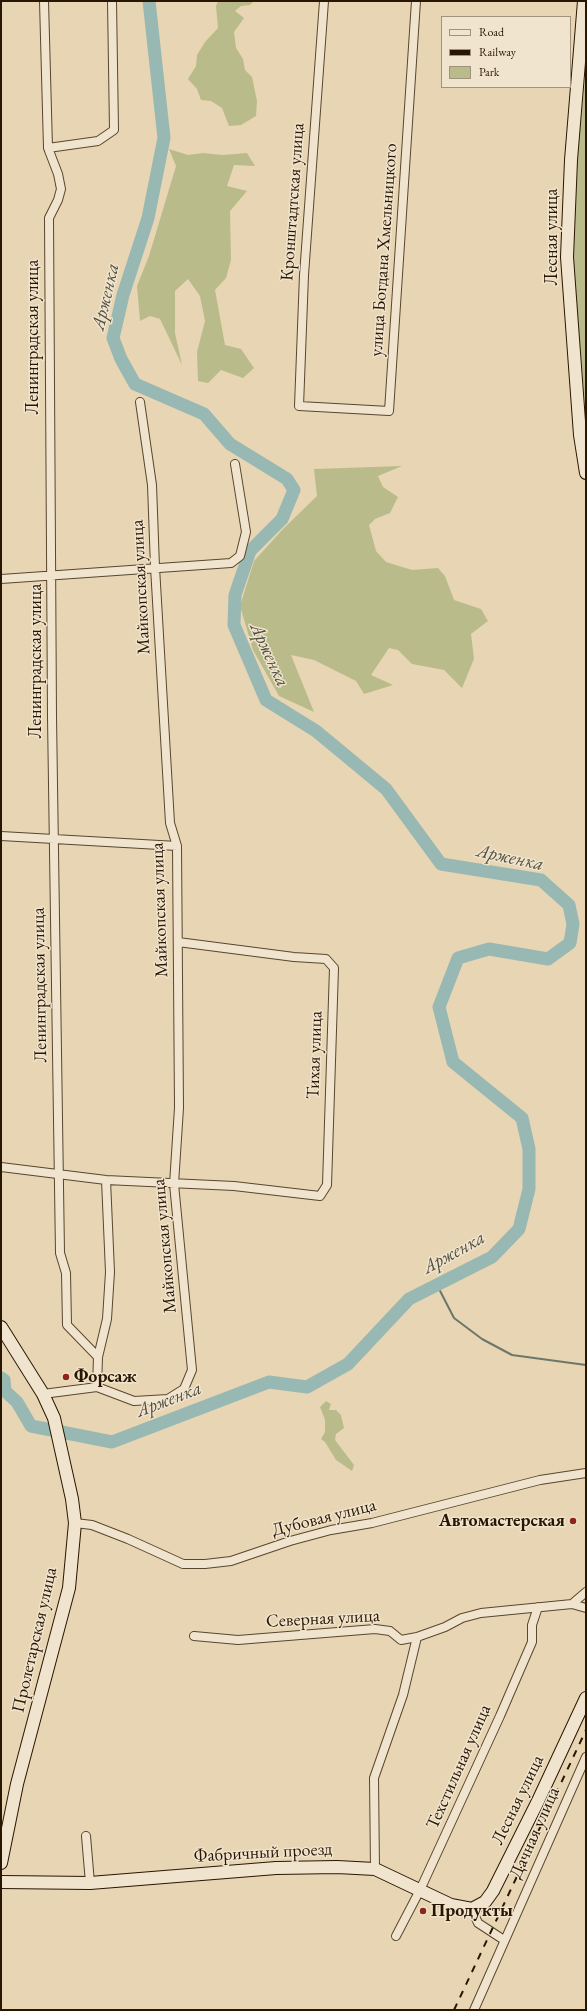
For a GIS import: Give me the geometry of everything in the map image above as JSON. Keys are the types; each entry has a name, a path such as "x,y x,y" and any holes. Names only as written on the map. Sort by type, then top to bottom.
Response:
{"street":[{"name":"Ленинградская улица","path":"44,1 48,148 58,174 61,189 58,200 49,218 51,576 60,1253 66,1273 67,1325 98,1357"},
{"path":"48,148 98,140 114,130 112,1"},
{"name":"Кронштадтская улица","path":"299,406 304,275 324,1"},
{"name":"улица Богдана Хмельницкого","path":"299,406 389,411 416,1"},
{"name":"Лесная улица","path":"584,1 571,160 567,257 580,435 586,473"},
{"name":"Майкопская улица","path":"97,1387 134,1401 168,1399 184,1389 192,1370 174,1184 179,1108 177,846 170,823 155,567 152,485 140,402"},
{"path":"1,579 155,567 231,563 240,556 246,532 235,464"},
{"path":"1,836 177,846"},
{"name":"Тихая улица","path":"174,1184 234,1186 320,1196 327,1185 334,968 326,959 294,957 178,942"},
{"path":"1,1167 106,1180 174,1184"},
{"path":"43,1394 97,1387 98,1357 107,1319 110,1272 106,1180"},
{"name":"Пролетарская улица","path":"1,1327 43,1394 54,1418 72,1499 74,1523 69,1588 17,1784 1,1863"},
{"name":"Дубовая улица","path":"74,1523 99,1528 183,1564 205,1564 231,1560 331,1530 372,1523 540,1480 586,1473"},
{"path":"572,1604 586,1592"},
{"path":"572,1604 586,1608"},
{"name":"Северная улица","path":"194,1636 238,1640 375,1629 390,1631 402,1640 417,1637 445,1627 462,1618 481,1613 572,1604"},
{"name":"Техстильная улица","path":"396,1936 420,1890 500,1716 532,1642 532,1625 538,1607"},
{"path":"375,1869 374,1778 403,1695 417,1637"},
{"name":"Лесная улица","path":"472,1910 485,1902 493,1891 538,1801 586,1698"},
{"name":"Дачная улица","path":"474,2010 586,1758"},
{"path":"86,1836 90,1882"},
{"name":"Фабричный проезд","path":"1,1882 90,1882 276,1868 337,1867 375,1869 451,1905 472,1910"},
{"path":"472,1910 478,1923 504,1940"}],"green space":[{"path":"218,1 254,1 250,5 241,6 235,11 244,18 234,32 236,48 243,59 245,70 252,77 257,101 256,116 241,125 229,126 222,108 211,101 201,100 197,89 188,79 196,66 197,55 205,42 218,28 216,6"},
{"path":"586,68 586,416 573,261 575,185"},
{"path":"169,149 188,155 203,153 223,155 247,153 255,166 234,165 227,186 247,191 230,211 231,260 226,278 215,290 225,345 241,349 254,368 243,378 221,370 208,383 198,381 197,352 205,321 200,296 188,279 175,291 175,333 182,365 160,319 150,316 140,321 137,286 149,256 176,166"},
{"path":"402,466 378,476 383,487 398,497 390,513 375,519 369,525 376,551 386,562 412,570 438,568 445,576 454,600 481,609 488,621 471,634 474,659 462,688 444,670 412,664 398,650 389,648 371,675 393,685 364,694 356,681 314,660 291,655 314,712 279,696 253,650 240,606 254,561 283,529 317,496 314,469"},
{"path":"326,1401 331,1404 329,1410 336,1410 341,1415 344,1428 336,1434 335,1440 354,1465 352,1471 336,1460 325,1442 321,1439 325,1432 325,1420 320,1407"}],"waterway":[{"name":"Арженка","path":"1,1378 4,1380 5,1391 17,1402 31,1426 112,1442 269,1382 307,1387 348,1364 409,1299 492,1257 519,1229 529,1189 529,1149 522,1118 453,1062 439,1007 458,958 489,949 548,959 570,943 573,924 569,905 541,880 441,864 386,789 316,731 266,700 234,625 235,595 250,551 282,519 294,490 287,479 230,444 204,414 135,384 121,359 113,338 123,295 148,218 164,138 149,1"},
{"path":"437,1285 454,1318 482,1339 512,1355 586,1365"}],"railway":[{"path":"454,2010 586,1730"}],"place":[{"name":"Форсаж","path":"66,1377"},
{"name":"Автомастерская","path":"573,1521"},
{"name":"Продукты","path":"423,1911"}]}
